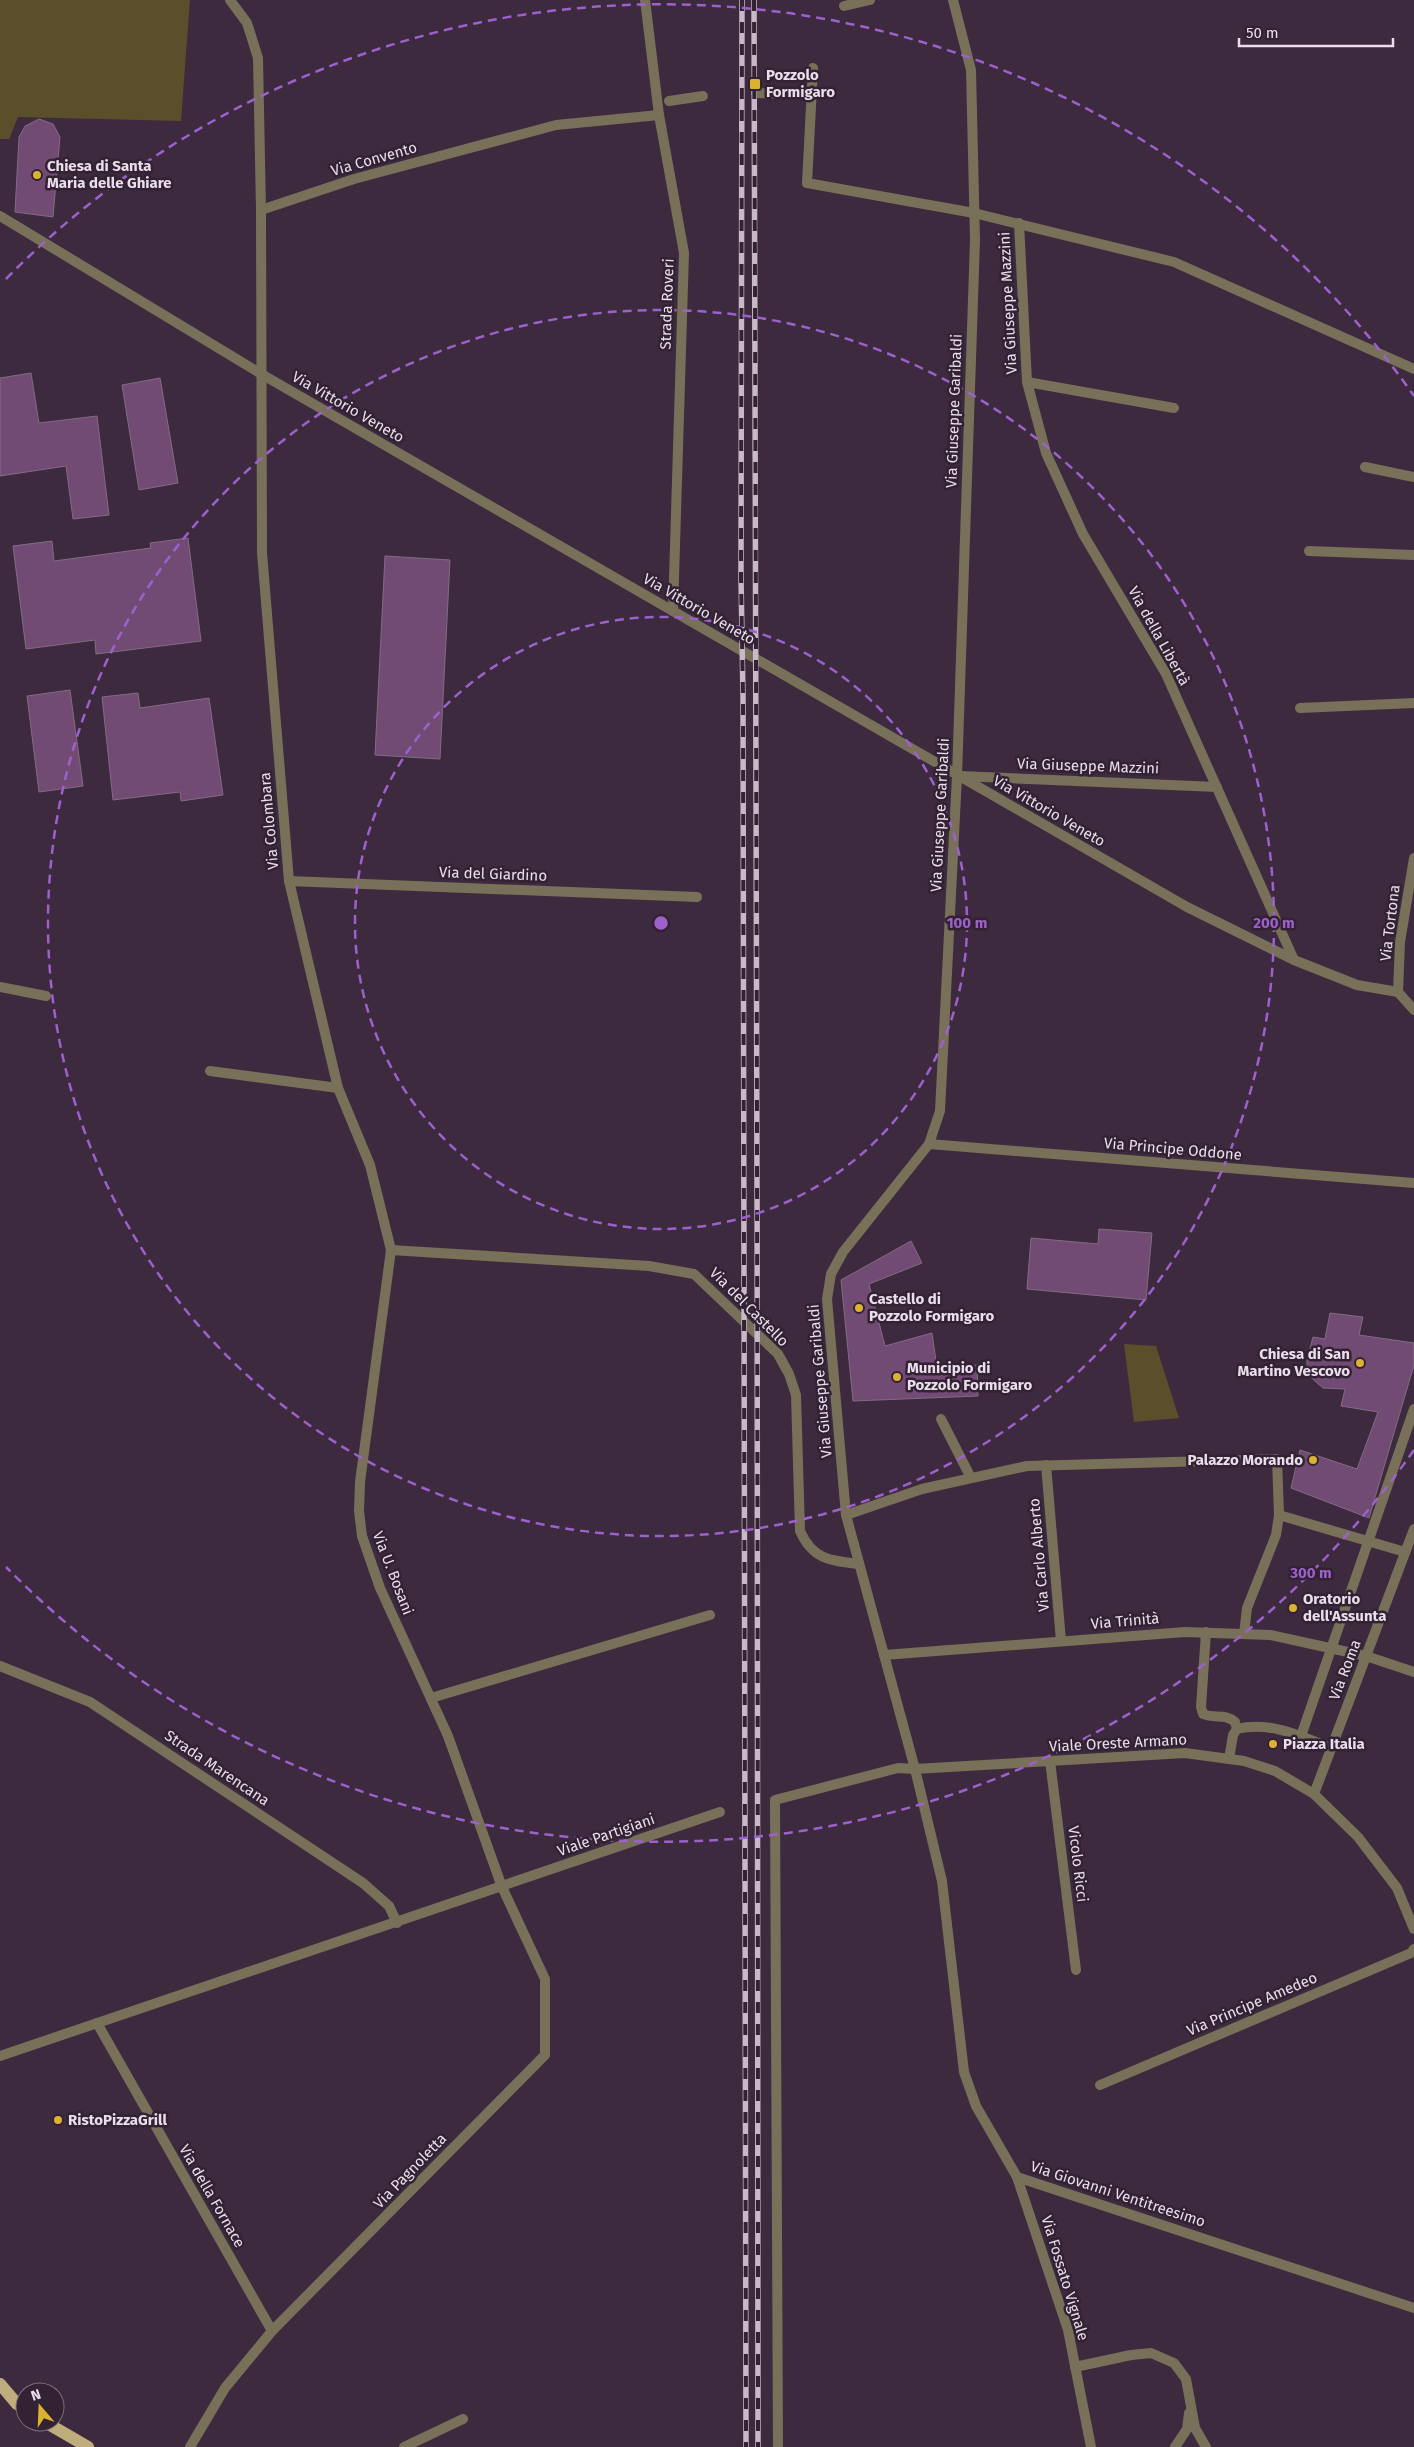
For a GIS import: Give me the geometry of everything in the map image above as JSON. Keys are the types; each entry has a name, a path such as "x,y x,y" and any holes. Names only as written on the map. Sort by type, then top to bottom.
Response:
{"main road":[{"path":"0,2384 15,2402"},
{"path":"62,2432 88,2447"}],"street":[{"path":"230,0 247,23 258,58 262,375"},
{"name":"Strada Roveri","path":"645,0 659,114 684,253 673,611"},
{"path":"844,6 870,0"},
{"name":"Via Giuseppe Garibaldi","path":"915,1769 846,1515 827,1299 831,1274 843,1252 929,1144 940,1111 957,776 974,213 971,70 954,0"},
{"path":"813,68 807,183 974,213 1174,262 1414,369"},
{"path":"756,93 789,94"},
{"path":"669,101 703,96"},
{"name":"Via Convento","path":"261,210 354,178 556,125 659,114"},
{"name":"Via Vittorio Veneto","path":"0,216 262,375 1187,907 1294,960 1357,986 1398,992"},
{"name":"Via Giuseppe Mazzini","path":"1019,223 1027,382"},
{"path":"0,227 19,227"},
{"name":"Via Colombara","path":"262,375 262,553 288,881 338,1088 370,1165 391,1250"},
{"path":"1027,382 1174,408"},
{"name":"Via della Libertà","path":"1027,382 1046,453 1083,534 1166,674 1294,960"},
{"path":"1365,467 1414,477"},
{"path":"1309,551 1414,555"},
{"path":"1300,708 1414,704"},
{"name":"Via Giuseppe Mazzini","path":"957,776 1217,787"},
{"name":"Via Tortona","path":"1398,992 1400,942 1414,858"},
{"name":"Via del Giardino","path":"288,881 697,897"},
{"path":"0,987 46,996"},
{"path":"1398,992 1414,1010"},
{"path":"210,1070 338,1088"},
{"name":"Via Principe Oddone","path":"929,1144 1414,1183"},
{"name":"Via del Castello","path":"391,1250 649,1266 694,1274 778,1354 789,1374 796,1395 800,1532 805,1543 816,1554 834,1561 859,1564"},
{"name":"Via U. Bosani","path":"391,1250 360,1482 359,1511 362,1536 380,1588 448,1736 502,1887"},
{"path":"1300,1736 1414,1409"},
{"path":"941,1418 971,1478"},
{"path":"846,1515 922,1489 1027,1466 1277,1459 1279,1515 1276,1535 1247,1608 1244,1634"},
{"name":"Via Carlo Alberto","path":"1046,1465 1062,1641"},
{"path":"1279,1515 1405,1552"},
{"name":"Via Roma","path":"1314,1794 1414,1529"},
{"path":"431,1698 710,1615"},
{"path":"1206,1632 1200,1707 1203,1714 1208,1716 1228,1716 1236,1722 1237,1730"},
{"name":"Via Trinità","path":"884,1655 1206,1632 1270,1635 1366,1656 1414,1672"},
{"name":"Strada Marencana","path":"0,1666 90,1702 363,1883 388,1906 397,1923"},
{"path":"1229,1759 1233,1735 1237,1730 1245,1727 1275,1728 1331,1748"},
{"name":"Viale Oreste Armano","path":"778,2447 775,1800 898,1768 915,1769 1185,1753 1244,1761 1275,1771 1314,1794 1358,1837 1398,1888 1414,1929"},
{"name":"Vicolo Ricci","path":"1050,1761 1076,1970"},
{"name":"Via Giovanni Ventitreesimo","path":"915,1769 942,1881 964,2072 976,2106 1017,2177 1414,2308"},
{"name":"Viale Partigiani","path":"0,2056 720,1812"},
{"name":"Via Pagnoletta","path":"190,2447 224,2388 272,2331 545,2055 545,1980 502,1887"},
{"name":"Via Principe Amedeo","path":"1100,2085 1411,1953 1414,1949"},
{"name":"Via della Fornace","path":"96,2023 272,2331"},
{"name":"Via Fossato Vignale","path":"1017,2177 1068,2330 1091,2447"},
{"path":"1075,2367 1131,2355 1151,2353 1174,2364 1186,2380 1195,2428 1206,2447"},
{"path":"1175,2447 1187,2429 1190,2404"},
{"path":"404,2447 463,2419"}],"shaded area":[{"path":"0,0 190,0 181,121 18,117 9,139 0,139"},
{"path":"1124,1344 1156,1346 1179,1418 1134,1422"}],"building":[{"name":"Chiesa di Santa Maria delle Ghiare","path":"39,119 53,124 60,137 53,217 15,212 19,137 25,126"},
{"path":"31,373 39,423 97,416 109,515 73,519 66,466 0,476 0,378"},
{"path":"160,378 178,483 139,490 122,385"},
{"path":"188,538 201,641 96,654 95,640 26,649 13,546 52,541 54,561 151,548 150,543"},
{"path":"385,556 450,560 440,759 375,755"},
{"path":"70,690 83,786 39,792 27,696"},
{"path":"138,693 140,708 209,698 223,795 181,801 180,792 113,800 102,697"},
{"path":"1099,1229 1152,1233 1146,1300 1027,1289 1031,1238 1098,1244"},
{"name":"Castello di Pozzolo Formigaro","path":"911,1241 922,1263 869,1284 885,1346 932,1333 937,1368 977,1365 978,1396 853,1401 841,1280"},
{"path":"1330,1313 1363,1317 1359,1335 1414,1343 1414,1365 1369,1518 1291,1488 1300,1450 1357,1469 1378,1412 1341,1406 1345,1389 1323,1388 1307,1374 1307,1360 1313,1337 1325,1339"}],"railway":[{"path":"742,0 741,577 743,697 746,2447"},
{"path":"754,0 758,2447"}],"place":[{"name":"Pozzolo Formigaro","path":"755,84"},
{"name":"Chiesa di Santa Maria delle Ghiare","path":"37,175"},
{"name":"Castello di Pozzolo Formigaro","path":"859,1308"},
{"name":"Chiesa di San Martino Vescovo","path":"1360,1363"},
{"name":"Municipio di Pozzolo Formigaro","path":"897,1377"},
{"name":"Palazzo Morando","path":"1313,1460"},
{"name":"Oratorio dell'Assunta","path":"1293,1608"},
{"name":"Piazza Italia","path":"1273,1744"},
{"name":"RistoPizzaGrill","path":"58,2120"}]}
